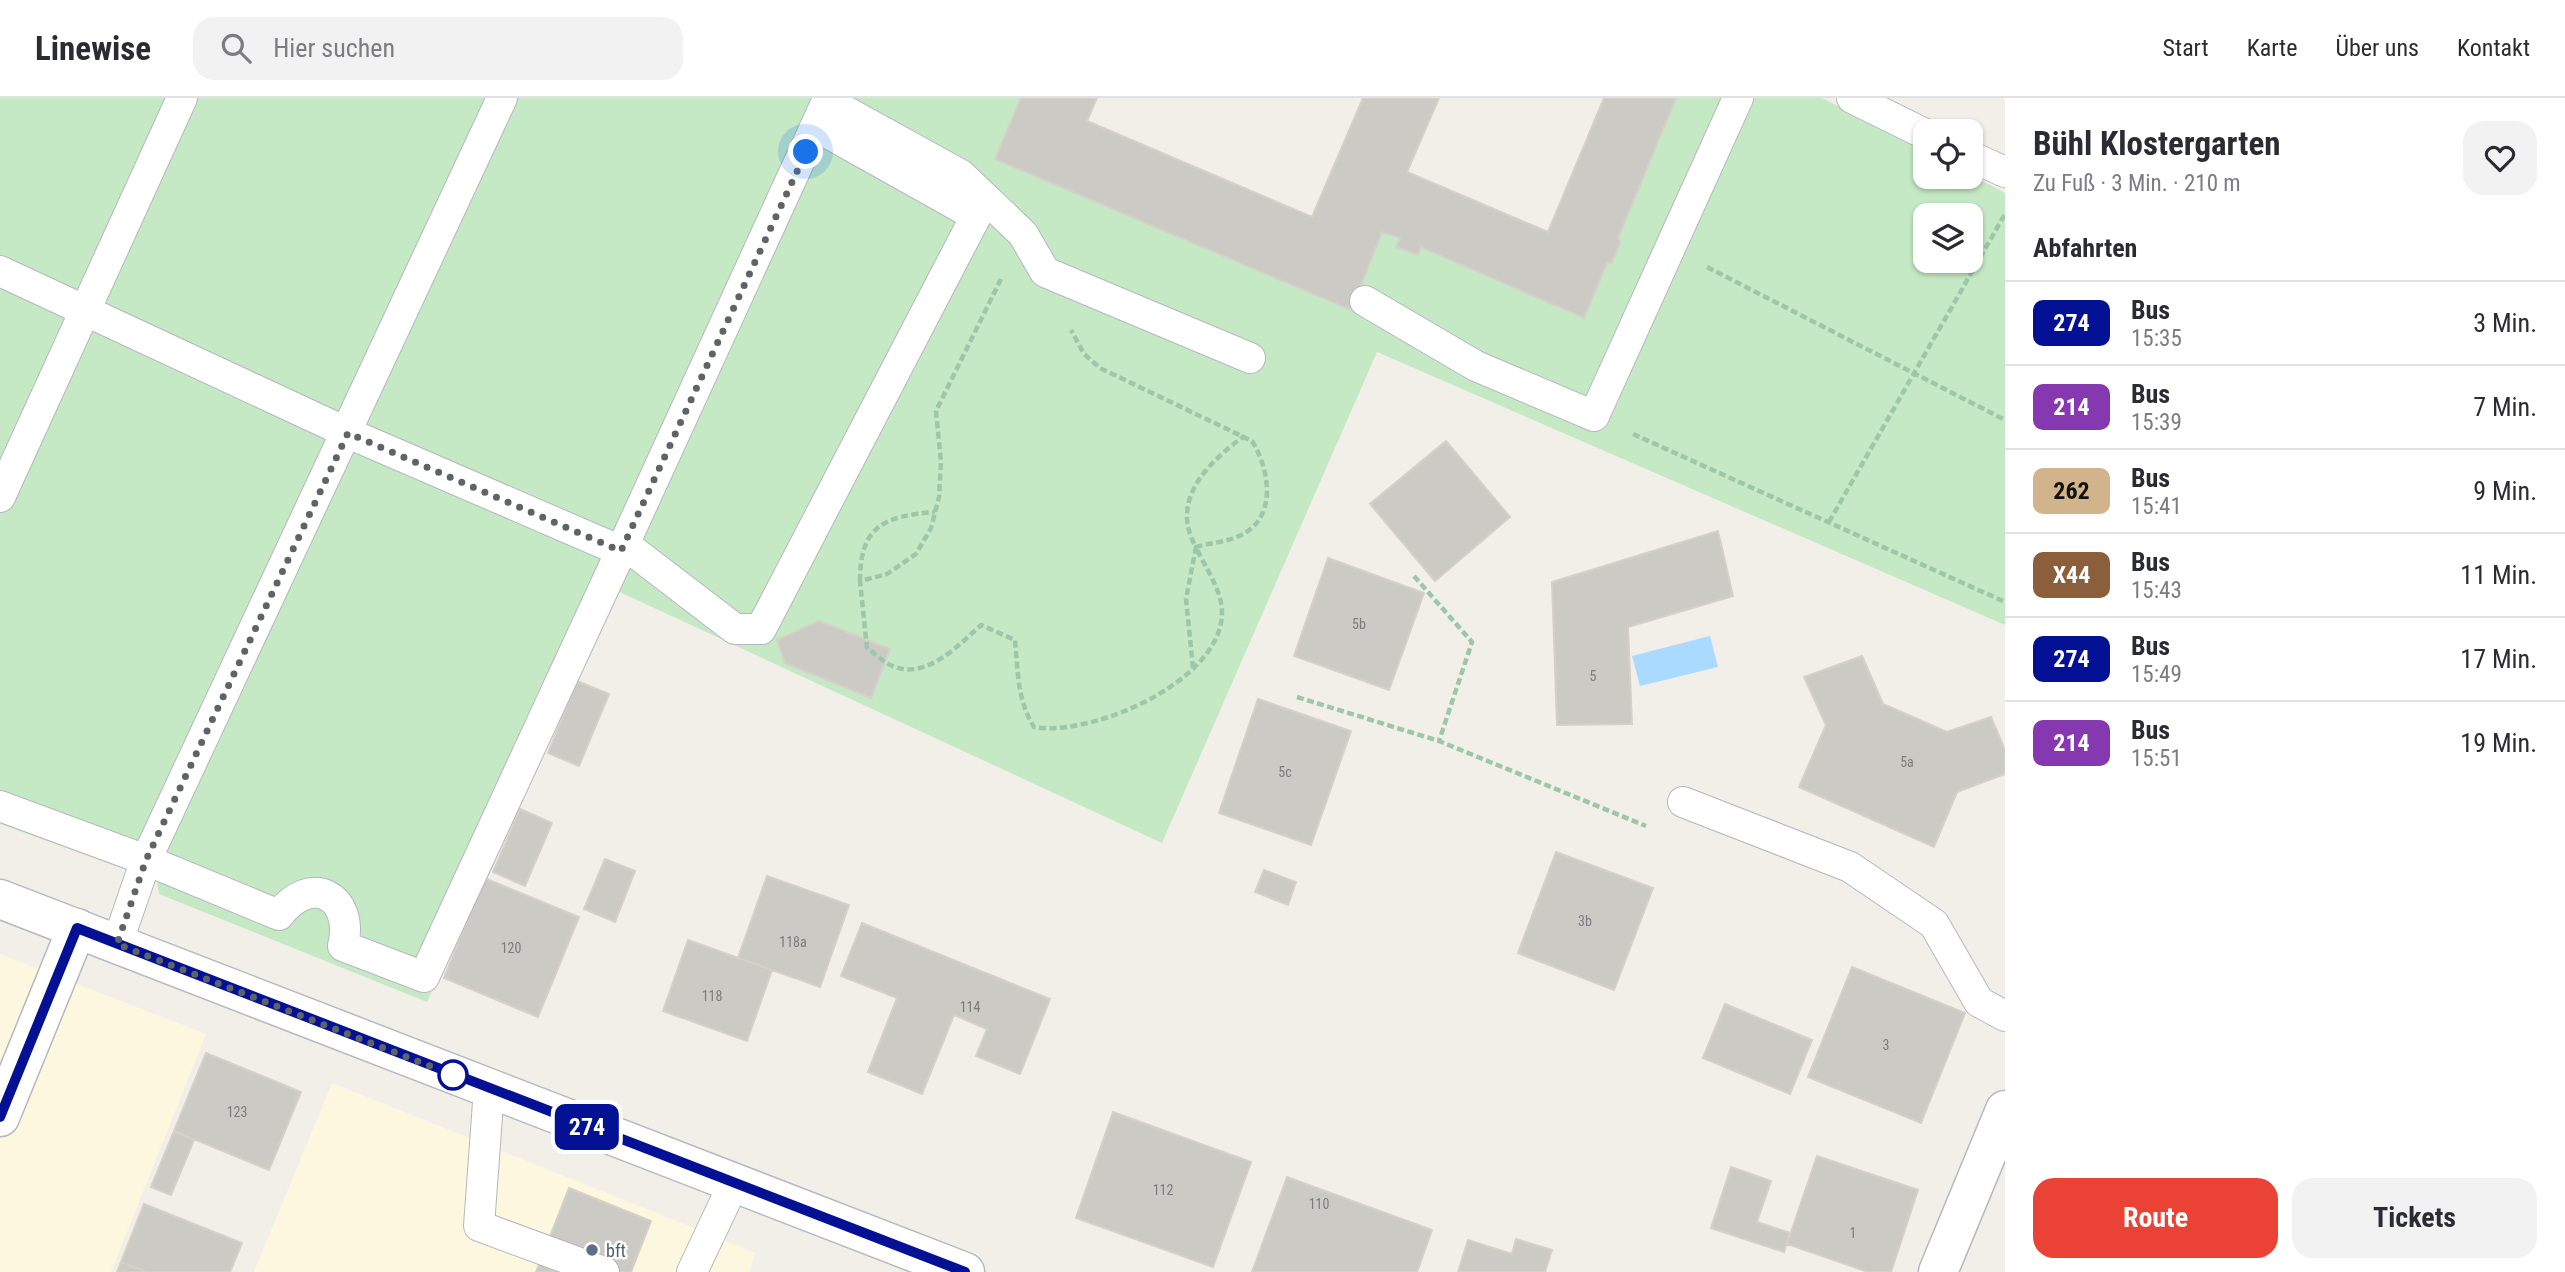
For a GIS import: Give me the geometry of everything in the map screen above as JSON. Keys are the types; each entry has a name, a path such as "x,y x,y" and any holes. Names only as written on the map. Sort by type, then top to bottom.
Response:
{"street":[{"path":"0,899 965,1272"},
{"path":"0,1117 77,928"},
{"path":"1938,1272 2005,1110"}],"lane":[{"path":"0,497 182,98"},
{"path":"117,944 146,860 348,433 502,98"},
{"path":"1365,301 1476,366 1594,416 1738,98"},
{"path":"1852,98 1913,128"},
{"path":"0,271 348,433 623,548 735,629 761,629 976,216 823,106"},
{"path":"823,106 961,175 1023,234 1045,272 1250,358"},
{"path":"0,806 146,860 279,915 289,901 307,894 326,894 338,902 345,917 343,946 424,977 623,548 823,106"},
{"path":"1983,162 2005,172"},
{"path":"1683,802 1850,867 1934,924 1979,1002 2005,1016"},
{"path":"489,1089 479,1226 604,1272"},
{"path":"692,1272 734,1183"}],"path":[{"path":"1829,522 2005,214"},
{"path":"860,581 887,574 916,554 931,528 939,497 941,462 936,411 1023,234"},
{"path":"1671,249 2005,420"},
{"path":"1045,272 1084,354 1100,368 1244,436 1252,441 1262,457 1268,484 1265,507 1254,525 1239,536 1196,547"},
{"path":"1594,416 2005,602"},
{"path":"935,512 897,515 875,530 860,554 867,648 892,667 910,671 927,666 954,650 981,625 1015,640 1019,692 1025,712 1034,727 1051,730 1121,713 1161,693 1194,668 1207,657 1219,635 1222,609 1187,532 1185,517 1196,483 1216,457 1244,436"},
{"path":"1194,668 1186,599 1196,547"},
{"path":"1414,576 1472,642 1439,740"},
{"path":"1297,697 1439,740 1657,830"}],"shaded area":[{"path":"0,954 206,1034 111,1272 0,1272"},
{"path":"332,1083 756,1253 749,1272 254,1272"}],"green space":[{"path":"0,98 1021,98 995,159 1350,310 1382,232 1400,238 1396,247 1417,255 1421,247 1583,318 1676,98 1822,98 1913,145 1913,189 1983,189 1983,181 2005,193 2005,625 1377,352 1162,843 611,588 427,1002 159,894 157,881 0,824"}],"water":[{"path":"1710,636 1718,667 1640,686 1632,656"}],"building":[{"path":"1021,98 1097,98 1087,121 1312,217 1363,98 1439,98 1407,172 1548,232 1604,98 1676,98 1618,238 1620,243 1612,262 1607,263 1584,318 1421,247 1418,255 1396,247 1400,238 1382,232 1351,310 995,159"},
{"path":"1446,441 1510,517 1435,581 1370,504"},
{"path":"1718,531 1733,596 1628,627 1632,724 1557,725 1552,582"},
{"path":"1328,558 1424,593 1389,690 1294,656"},
{"path":"819,621 890,649 871,698 785,663 777,640"},
{"path":"1862,656 1883,704 1947,732 1991,717 2005,750 2005,774 1957,792 1934,847 1799,787 1826,725 1804,677"},
{"path":"577,681 609,694 579,766 548,753"},
{"path":"1258,699 1351,731 1311,845 1219,813"},
{"path":"520,809 552,823 525,886 493,872"},
{"path":"1556,852 1653,888 1614,990 1518,953"},
{"path":"605,859 635,871 615,922 584,909"},
{"path":"1264,870 1296,882 1288,905 1255,892"},
{"path":"767,876 849,905 820,987 738,958"},
{"path":"484,878 579,917 538,1017 444,978"},
{"path":"862,923 1050,999 1020,1074 976,1056 987,1029 954,1015 922,1094 868,1072 897,998 841,976"},
{"path":"688,940 772,970 747,1041 663,1011"},
{"path":"1852,967 1965,1013 1921,1123 1808,1077"},
{"path":"1725,1004 1812,1040 1790,1094 1703,1058"},
{"path":"206,1053 301,1092 269,1170 174,1131"},
{"path":"1113,1112 1251,1162 1213,1267 1076,1218"},
{"path":"174,1131 194,1140 171,1195 151,1187"},
{"path":"1817,1156 1918,1190 1891,1272 1868,1272 1787,1244"},
{"path":"1731,1167 1771,1181 1757,1222 1790,1233 1784,1252 1711,1228"},
{"path":"1287,1177 1432,1230 1417,1272 1252,1272"},
{"path":"569,1188 651,1221 631,1272 536,1272"},
{"path":"144,1204 242,1243 230,1272 147,1272 121,1262"},
{"path":"1516,1239 1552,1250 1545,1272 1458,1272 1468,1240 1512,1254"},
{"path":"121,1262 147,1272 117,1272"}],"bus line":[{"name":"274","path":"0,1117 77,928 965,1272"}],"place":[{"name":"bft","path":"592,1250"}],"route":[{"path":"453,1075 117,944 146,860 348,433 621,551 806,152"}]}
